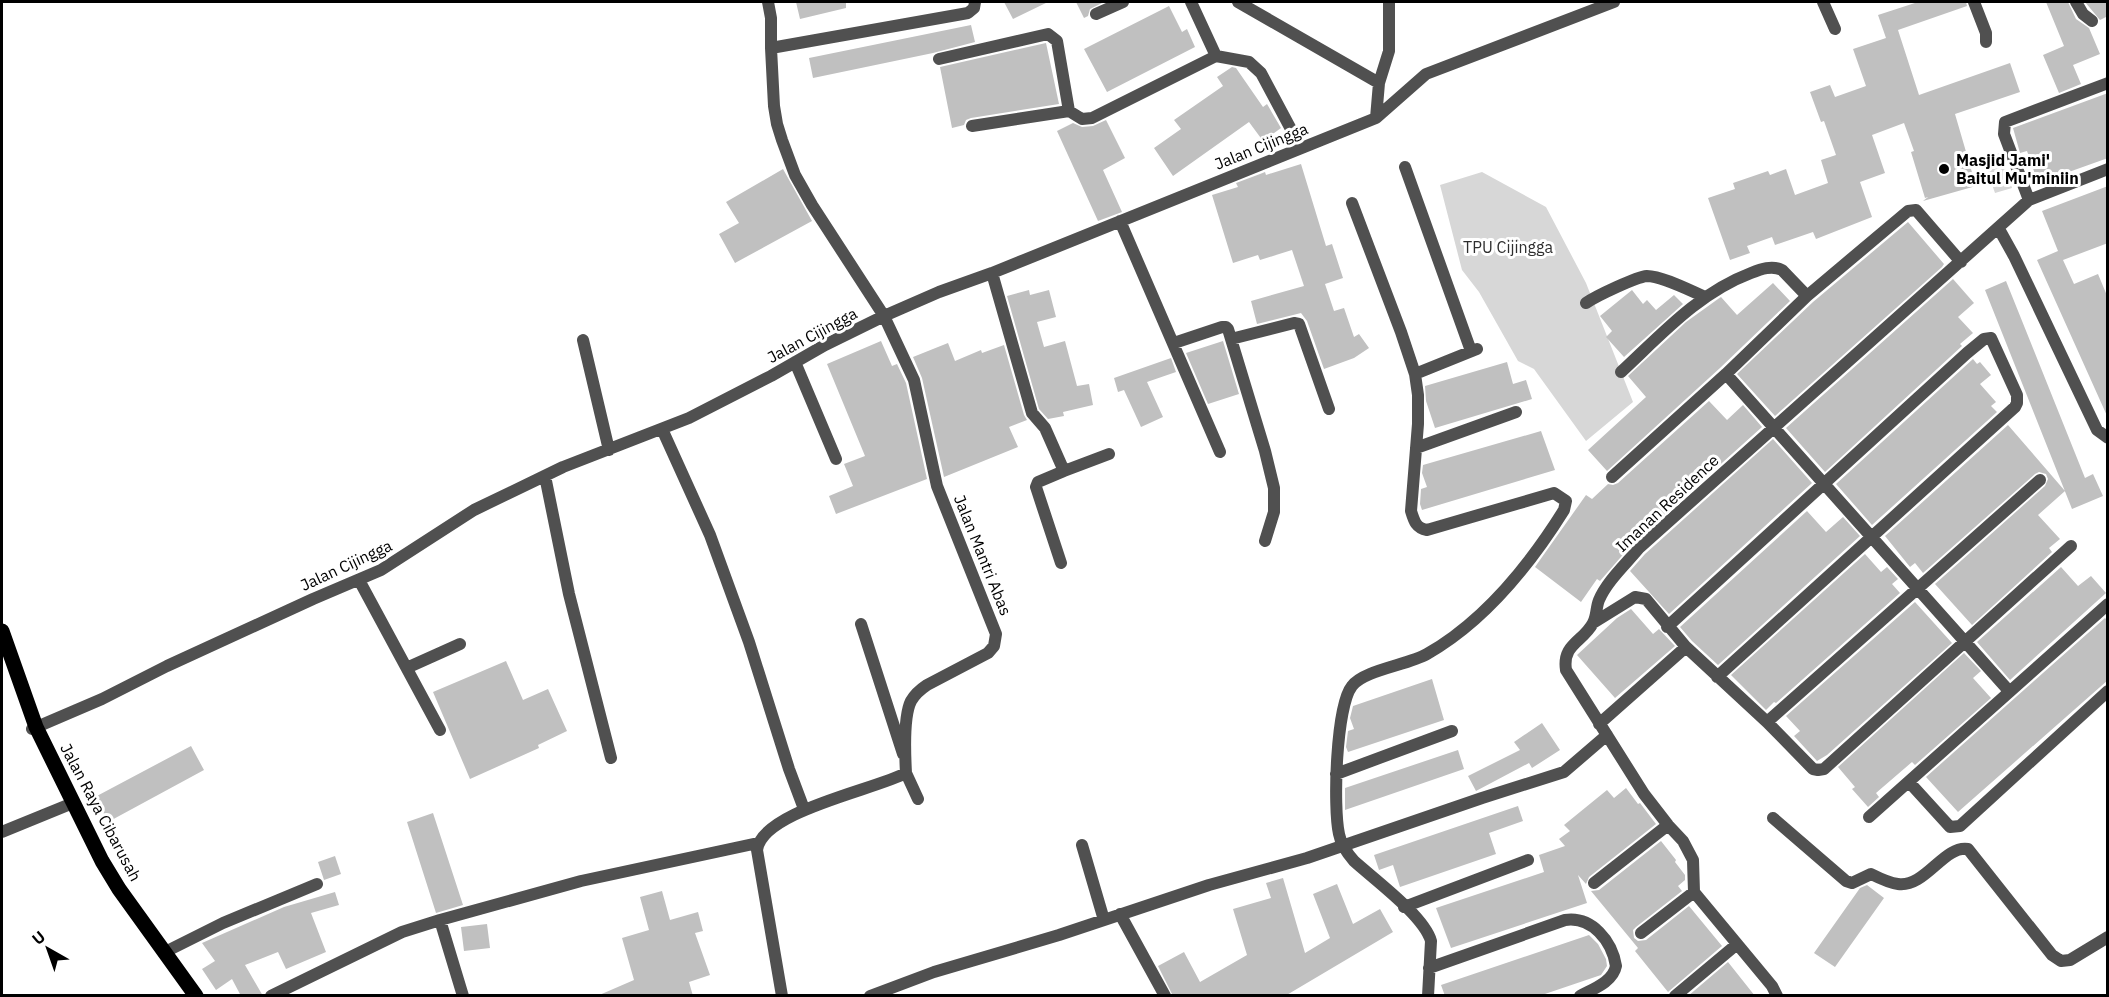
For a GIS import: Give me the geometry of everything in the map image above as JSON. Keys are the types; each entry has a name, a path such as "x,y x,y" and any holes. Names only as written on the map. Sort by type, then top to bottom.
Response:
{"main road":[{"name":"Jalan Raya Cibarusah","path":"2,631 34,728 102,861 119,889 196,996"},
{"name":"Jalan Raya Cibarusah","path":"2,647 68,805 115,892 189,996"}],"street":[{"path":"768,2 771,18 777,124 795,175 884,316"},
{"path":"771,48 968,13 974,8 975,2"},
{"path":"1096,14 1123,2"},
{"path":"1191,2 1216,56"},
{"path":"1238,2 1379,83"},
{"name":"Jalan Cijingga","path":"34,728 359,580 389,565 474,510 546,476 688,418 884,316 1376,118 1426,74 1614,2"},
{"path":"1823,2 1835,29"},
{"path":"1974,2 1986,33 1986,42"},
{"path":"2076,2 2083,14 2092,21"},
{"path":"1376,118 1379,83 1389,51 1386,3"},
{"path":"939,59 1048,34 1056,42 1069,111"},
{"path":"972,126 1069,111 1082,119 1092,118 1216,56 1249,62 1261,73 1301,148"},
{"path":"2029,200 2004,134 2005,122 2108,83"},
{"path":"1405,167 1474,350 1415,374"},
{"name":"Imanan Residence","path":"1694,892 1693,860 1683,841 1644,794 1599,724 1566,670 1567,652 1593,623 1604,590 1639,548 2029,200 2108,169"},
{"path":"1352,203 1415,374 1418,395 1411,512 1415,523 1420,529 1437,528 1554,493 1566,501 1554,526 1515,577 1477,618 1425,655 1362,678 1351,687 1345,699 1335,774 1339,834 1354,861 1418,920 1429,934 1431,941 1428,996"},
{"path":"1612,477 1808,296 1903,215 1913,209 1918,212 1961,261"},
{"path":"1120,221 1220,452"},
{"path":"1999,229 2097,430 2108,438"},
{"path":"1621,372 1687,310 1732,280 1768,268 1782,270 1808,296"},
{"path":"992,273 1032,413 1044,427 1064,471"},
{"path":"1586,303 1599,295 1647,276 1674,283 1705,297"},
{"name":"Jalan Mantri Abas","path":"884,316 914,380 937,486 996,634 994,646 988,653 927,685 914,696 909,706 906,772 918,799"},
{"path":"1231,339 1294,323 1299,324 1329,409"},
{"path":"1174,343 1224,326 1228,329 1274,488 1274,512 1265,541"},
{"path":"1667,627 1967,353 1984,339 1991,338 2017,395 2015,407 1717,677"},
{"path":"583,340 609,450"},
{"path":"795,362 836,459"},
{"path":"1726,374 2009,691"},
{"path":"1416,448 1515,412"},
{"path":"662,429 710,535 749,642 804,809"},
{"path":"1061,563 1036,487 1038,482 1109,454"},
{"path":"546,476 569,594 611,758"},
{"path":"1767,722 2040,480"},
{"path":"1593,623 1630,599 1640,597 1646,599 1686,647 1767,722 1813,769 1818,770 1824,769 2071,546"},
{"path":"359,580 440,730"},
{"path":"1869,818 2108,604"},
{"path":"861,624 891,722 905,758"},
{"path":"407,666 460,644"},
{"path":"1599,724 1686,647"},
{"path":"1909,782 1950,827 1960,826 2108,691"},
{"path":"1335,774 1452,731"},
{"path":"870,996 934,972 1209,885 1344,846 1564,772 1607,735"},
{"path":"272,996 402,932 440,920 581,881 758,843 773,828 804,809 887,782 906,772"},
{"path":"2,832 68,805"},
{"path":"1773,818 1846,881 1852,883 1871,874 1896,884 1910,882 1925,874 1956,849 1968,849 2052,955 2061,961 2070,960 2108,937"},
{"path":"1594,883 1668,825"},
{"path":"758,843 757,850 783,996"},
{"path":"1082,845 1104,920"},
{"path":"1404,907 1528,860"},
{"path":"165,952 213,927 317,884"},
{"path":"1641,933 1694,892 1772,986 1777,996"},
{"path":"1120,914 1165,996"},
{"path":"440,920 463,996"},
{"path":"1429,968 1565,920 1582,921 1597,929 1601,934 1616,966 1609,979 1580,996"},
{"path":"1675,996 1736,945"}],"green space":[{"path":"2000,153 2012,188 1995,193 1983,159"},
{"name":"TPU Cijingga","path":"1482,172 1546,207 1586,283 1633,402 1586,441 1534,369 1518,361 1479,292 1462,270 1440,185"}],"building":[{"path":"796,2 846,2 846,8 800,19"},
{"path":"1004,2 1048,2 1013,19"},
{"path":"1076,2 1104,2 1090,9 1088,16 1084,18"},
{"path":"1918,2 1966,2 1967,6 1898,30 1919,95 2010,63 2020,92 1955,114 1976,186 1923,201 1928,197 1925,198 1911,152 1914,151 1904,123 1872,135 1885,173 1860,182 1872,217 1816,239 1813,232 1775,245 1772,237 1747,246 1750,253 1730,260 1708,198 1735,189 1733,183 1768,171 1770,175 1786,169 1795,195 1828,183 1821,160 1836,155 1824,121 1821,122 1810,92 1830,85 1835,97 1866,86 1853,49 1886,38 1878,15"},
{"path":"2046,2 2068,2 2076,19 2089,28 2100,54 2073,65 2081,84 2059,93 2043,55 2064,46"},
{"path":"2085,2 2108,2 2108,16 2100,20"},
{"path":"1169,6 1182,32 1187,29 1195,47 1107,92 1084,49"},
{"path":"971,25 975,42 813,78 809,58"},
{"path":"1046,43 1059,104 971,118 966,120 964,125 952,128 940,67"},
{"path":"1232,67 1236,68 1263,107 1267,104 1281,128 1263,141 1249,122 1173,176 1154,148 1181,129 1174,120 1223,86 1217,77"},
{"path":"2108,93 2108,158 2038,183 2027,151 2020,153 2013,128"},
{"path":"1106,120 1125,158 1103,170 1122,212 1098,221 1057,131 1073,123 1082,127 1093,126"},
{"path":"1301,164 1326,246 1332,244 1343,278 1325,284 1334,311 1344,308 1354,337 1359,334 1369,348 1354,358 1324,369 1307,321 1301,313 1257,324 1251,301 1304,286 1292,250 1260,260 1258,255 1233,263 1212,195 1238,187 1236,183 1265,172 1266,175"},
{"path":"783,169 812,221 735,263 719,234 739,223 726,202"},
{"path":"2108,186 2108,243 2063,260 2074,284 2098,274 2108,298 2108,418 2037,260 2058,251 2042,211"},
{"path":"1908,222 1944,264 1942,267 1775,416 1737,374 1813,302"},
{"path":"1953,279 1974,303 1958,317 1973,333 1960,344 1962,346 1825,472 1786,428"},
{"path":"2006,281 2085,478 2093,474 2103,496 2072,509 1985,290"},
{"path":"1773,283 1790,301 1607,471 1588,450 1646,397 1628,376 1686,322 1721,297 1737,315"},
{"path":"1029,290 1030,295 1049,290 1056,317 1037,322 1044,347 1065,341 1077,386 1089,384 1093,405 1063,412 1064,416 1048,419 1039,409 1007,296"},
{"path":"1632,290 1643,304 1647,300 1656,310 1674,295 1683,304 1624,357 1606,337 1612,331 1600,316"},
{"path":"881,341 892,366 897,364 906,383 927,479 836,514 829,496 853,486 844,464 865,456 827,364"},
{"path":"1223,341 1239,394 1208,404 1186,353"},
{"path":"948,343 955,361 981,350 982,353 1004,345 1027,420 1009,427 1018,447 944,477 922,378 913,357"},
{"path":"1171,358 1176,372 1147,382 1163,417 1141,427 1124,390 1118,392 1114,378"},
{"path":"1973,359 1977,364 1980,362 1991,375 1980,384 1996,402 1991,406 1997,412 1872,525 1836,484"},
{"path":"1507,362 1513,384 1526,380 1532,399 1435,428 1426,401 1425,386"},
{"path":"1709,401 1727,420 1743,405 1762,427 1634,542 1600,581 1597,579 1581,602 1535,567 1586,495 1592,499 1608,484 1618,483"},
{"path":"2008,425 2065,491 2038,515 2060,539 2049,548 2052,552 1972,625 1935,584 2045,486 2048,479 2046,474 2039,472 2035,474 1923,573 1915,563 1910,567 1885,536"},
{"path":"1541,431 1555,470 1422,510 1421,489 1427,487 1422,473 1423,465"},
{"path":"1773,439 1812,483 1669,614 1630,571 1645,554"},
{"path":"1807,511 1826,532 1843,517 1860,536 1718,665 1680,627"},
{"path":"1865,554 1881,572 1887,567 1898,579 1892,584 1900,593 1766,710 1731,675"},
{"path":"2061,567 2078,586 2091,576 2106,593 2010,680 1977,642"},
{"path":"1915,602 1952,643 1827,755 1817,761 1794,736 1800,731 1786,716"},
{"path":"1631,609 1653,634 1659,629 1675,646 1615,698 1577,655 1617,618"},
{"path":"2105,618 2108,621 2108,680 1958,812 1926,777"},
{"path":"1964,653 1981,671 1973,678 1991,698 1915,765 1912,762 1876,793 1879,797 1868,807 1852,789 1855,787 1838,767"},
{"path":"506,661 523,700 548,689 567,731 538,745 539,748 470,779 433,692"},
{"path":"1432,679 1444,720 1348,752 1346,747 1348,731 1354,729 1350,718 1353,706"},
{"path":"1542,723 1560,750 1532,768 1529,763 1476,791 1468,776 1520,750 1514,742"},
{"path":"191,746 204,770 108,822 95,797"},
{"path":"1458,750 1464,769 1345,810 1345,788"},
{"path":"1626,788 1656,824 1589,877 1586,884 1578,875 1587,903 1451,948 1436,908 1544,872 1539,855 1565,846 1559,839 1570,831 1564,825 1607,790 1614,798"},
{"path":"1518,806 1523,821 1489,833 1496,854 1400,887 1393,865 1379,870 1374,855"},
{"path":"433,813 463,905 436,913 407,822"},
{"path":"1661,841 1685,875 1685,880 1678,886 1682,891 1636,927 1633,930 1634,938 1638,941 1646,940 1689,906 1722,946 1668,992 1635,951 1638,948 1591,891 1599,890"},
{"path":"335,856 341,874 324,880 318,862"},
{"path":"1283,878 1305,953 1330,938 1313,894 1337,884 1353,924 1380,909 1393,932 1285,996 1173,996 1158,966 1184,952 1200,982 1247,955 1233,909 1271,898 1266,883"},
{"path":"1867,885 1884,898 1835,967 1814,953 1860,888"},
{"path":"662,891 670,920 698,912 703,931 695,933 710,975 689,982 693,996 597,996 634,980 622,938 649,930 640,897"},
{"path":"335,892 339,905 311,913 326,952 286,969 278,952 245,965 263,996 241,996 232,979 216,990 202,969 215,961 202,943 284,907"},
{"path":"487,924 490,948 464,951 461,927"},
{"path":"1589,935 1598,944 1606,959 1607,966 1601,975 1539,996 1445,996 1441,985"},
{"path":"1728,962 1755,996 1688,996"}],"place":[{"name":"Masjid Jami' Baitul Mu'miniin","path":"1944,169"}]}
